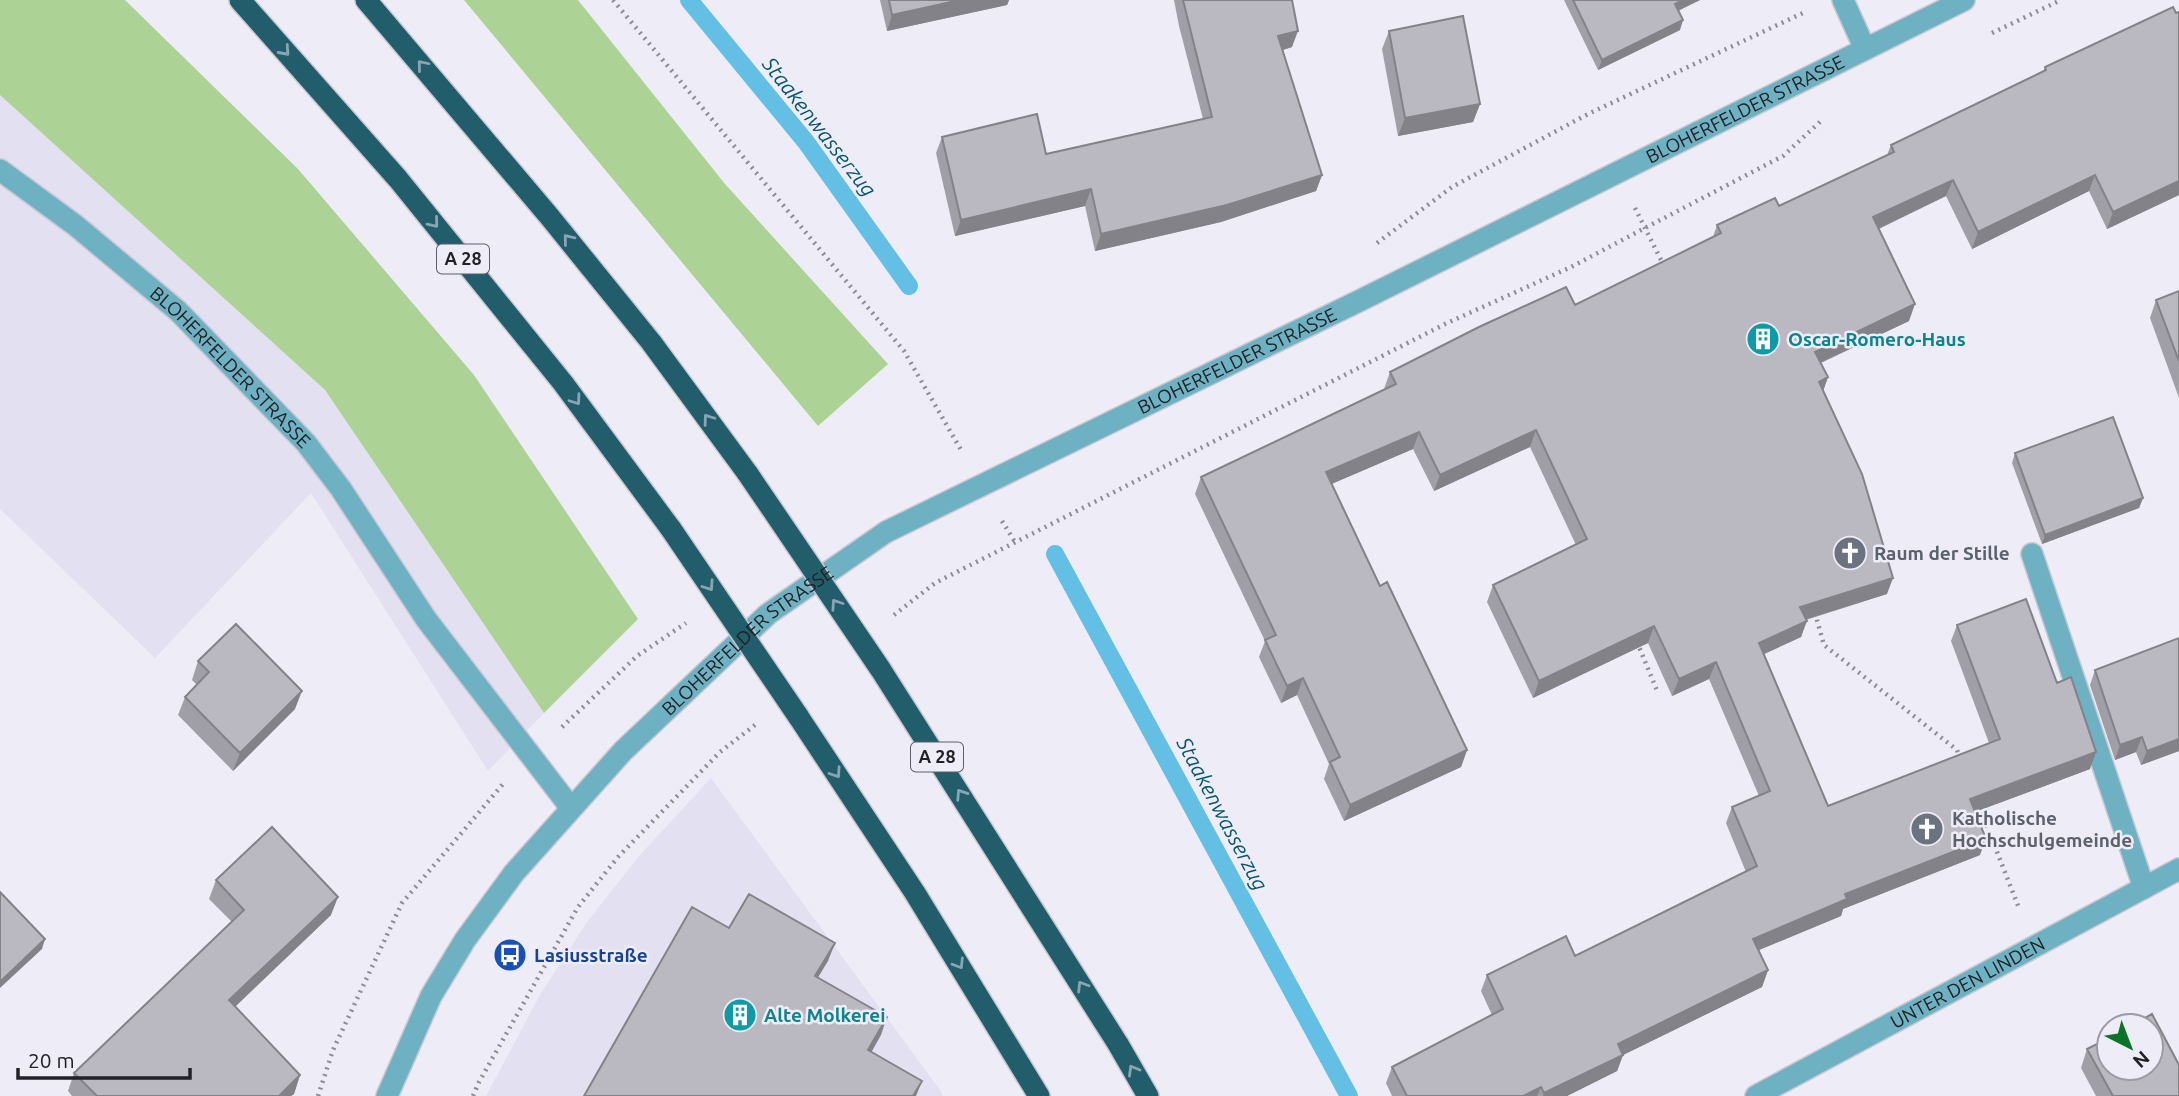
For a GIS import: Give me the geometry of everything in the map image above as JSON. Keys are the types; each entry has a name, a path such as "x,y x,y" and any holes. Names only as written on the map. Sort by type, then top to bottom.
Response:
{"highway":[{"name":"A 28","path":"240,0 407,190 563,383 671,529 943,938 1039,1096"},
{"name":"A 28","path":"366,0 550,216 651,342 748,474 903,704 1118,1044 1148,1096"}],"street":[{"path":"1843,0 1866,49"},
{"name":"BLOHERFELDER STRASSE","path":"387,1096 431,996 464,940 514,873 623,751 768,614 886,532 1964,0"},
{"name":"BLOHERFELDER STRASSE","path":"0,170 75,225 178,311 306,443 341,489 426,619 571,808"},
{"path":"2032,554 2144,888"},
{"name":"UNTER DEN LINDEN","path":"1756,1096 2179,869"}],"path":[{"path":"613,0 905,351 982,486"},
{"path":"1986,35 2061,0"},
{"path":"1377,243 1452,187 1588,114 1805,11"},
{"path":"892,617 935,583 1445,324 1570,267 1783,156 1828,114"},
{"path":"1617,173 1669,276"},
{"path":"1813,606 1824,645 1957,750 1962,763"},
{"path":"1633,634 1658,693"},
{"path":"473,1096 478,1082 578,907 618,858 701,771 720,752 763,719"},
{"path":"1976,800 2034,947"}],"shaded area":[{"path":"0,95 325,390 544,713 488,771 311,493 155,658 0,509"},
{"path":"711,778 943,1096 486,1096 541,993 587,922 639,856"}],"green space":[{"path":"0,0 125,0 298,169 474,375 638,619 544,713 325,390 0,95"},
{"path":"464,0 578,0 725,184 888,364 818,426"}],"building":[{"path":"889,0 960,0 892,15"},
{"path":"1183,0 1292,0 1298,31 1278,36 1322,175 1227,205 1101,234 1091,189 961,220 942,137 1037,114 1046,154 1212,117"},
{"path":"1573,0 1683,0 1675,4 1683,20 1602,60"},
{"path":"2173,7 2176,13 2179,12 2179,181 2113,212 2095,175 1978,232 1953,180 1873,217 1915,304 1815,352 1828,377 1819,382 1862,474 1893,578 1800,607 1807,621 1759,643 1828,806 2000,739 1957,625 2026,599 2057,683 2071,677 2096,752 1970,799 1986,839 1845,894 1847,899 1753,939 1768,970 1618,1044 1623,1055 1544,1093 1541,1087 1523,1096 1407,1096 1392,1067 1503,1009 1487,975 1566,936 1575,956 1757,866 1732,807 1770,791 1716,662 1679,679 1654,626 1539,681 1493,585 1587,539 1536,430 1440,475 1419,432 1326,472 1380,586 1387,582 1467,750 1350,805 1330,762 1340,757 1303,678 1287,686 1265,640 1276,635 1201,477 1396,384 1390,372 1479,327 1566,287 1575,305 1721,233 1717,225 1775,198 1779,206 1894,152 1891,145 2046,70 2045,67"},
{"path":"1463,16 1480,104 1405,118 1389,31"},
{"path":"2179,291 2179,361 2156,300"},
{"path":"2113,417 2143,498 2045,535 2015,453"},
{"path":"236,624 302,691 240,753 185,697 209,672 198,661"},
{"path":"2179,638 2179,739 2147,751 2142,737 2120,745 2095,670"},
{"path":"272,827 338,897 229,1000 300,1075 279,1096 97,1096 74,1073 244,910 216,880"},
{"path":"0,892 45,939 0,982"},
{"name":"Alte Molkerei","path":"749,894 835,943 815,976 887,1017 868,1050 922,1081 913,1096 584,1096 692,907 729,928"},
{"path":"2165,1039 2179,1065 2179,1096 2113,1096 2105,1082 2165,1082"},
{"path":"2095,1045 2095,1063 2087,1049"}],"waterway":[{"name":"Staakenwasserzug","path":"689,0 806,142 909,286"},
{"name":"Staakenwasserzug","path":"1055,554 1349,1096"}],"place":[{"name":"Oscar-Romero-Haus","path":"1763,339"},
{"name":"Raum der Stille","path":"1850,553"},
{"name":"Katholische Hochschulgemeinde","path":"1927,829"},
{"name":"Lasiusstraße","path":"510,955"},
{"name":"Alte Molkerei","path":"740,1015"}]}
